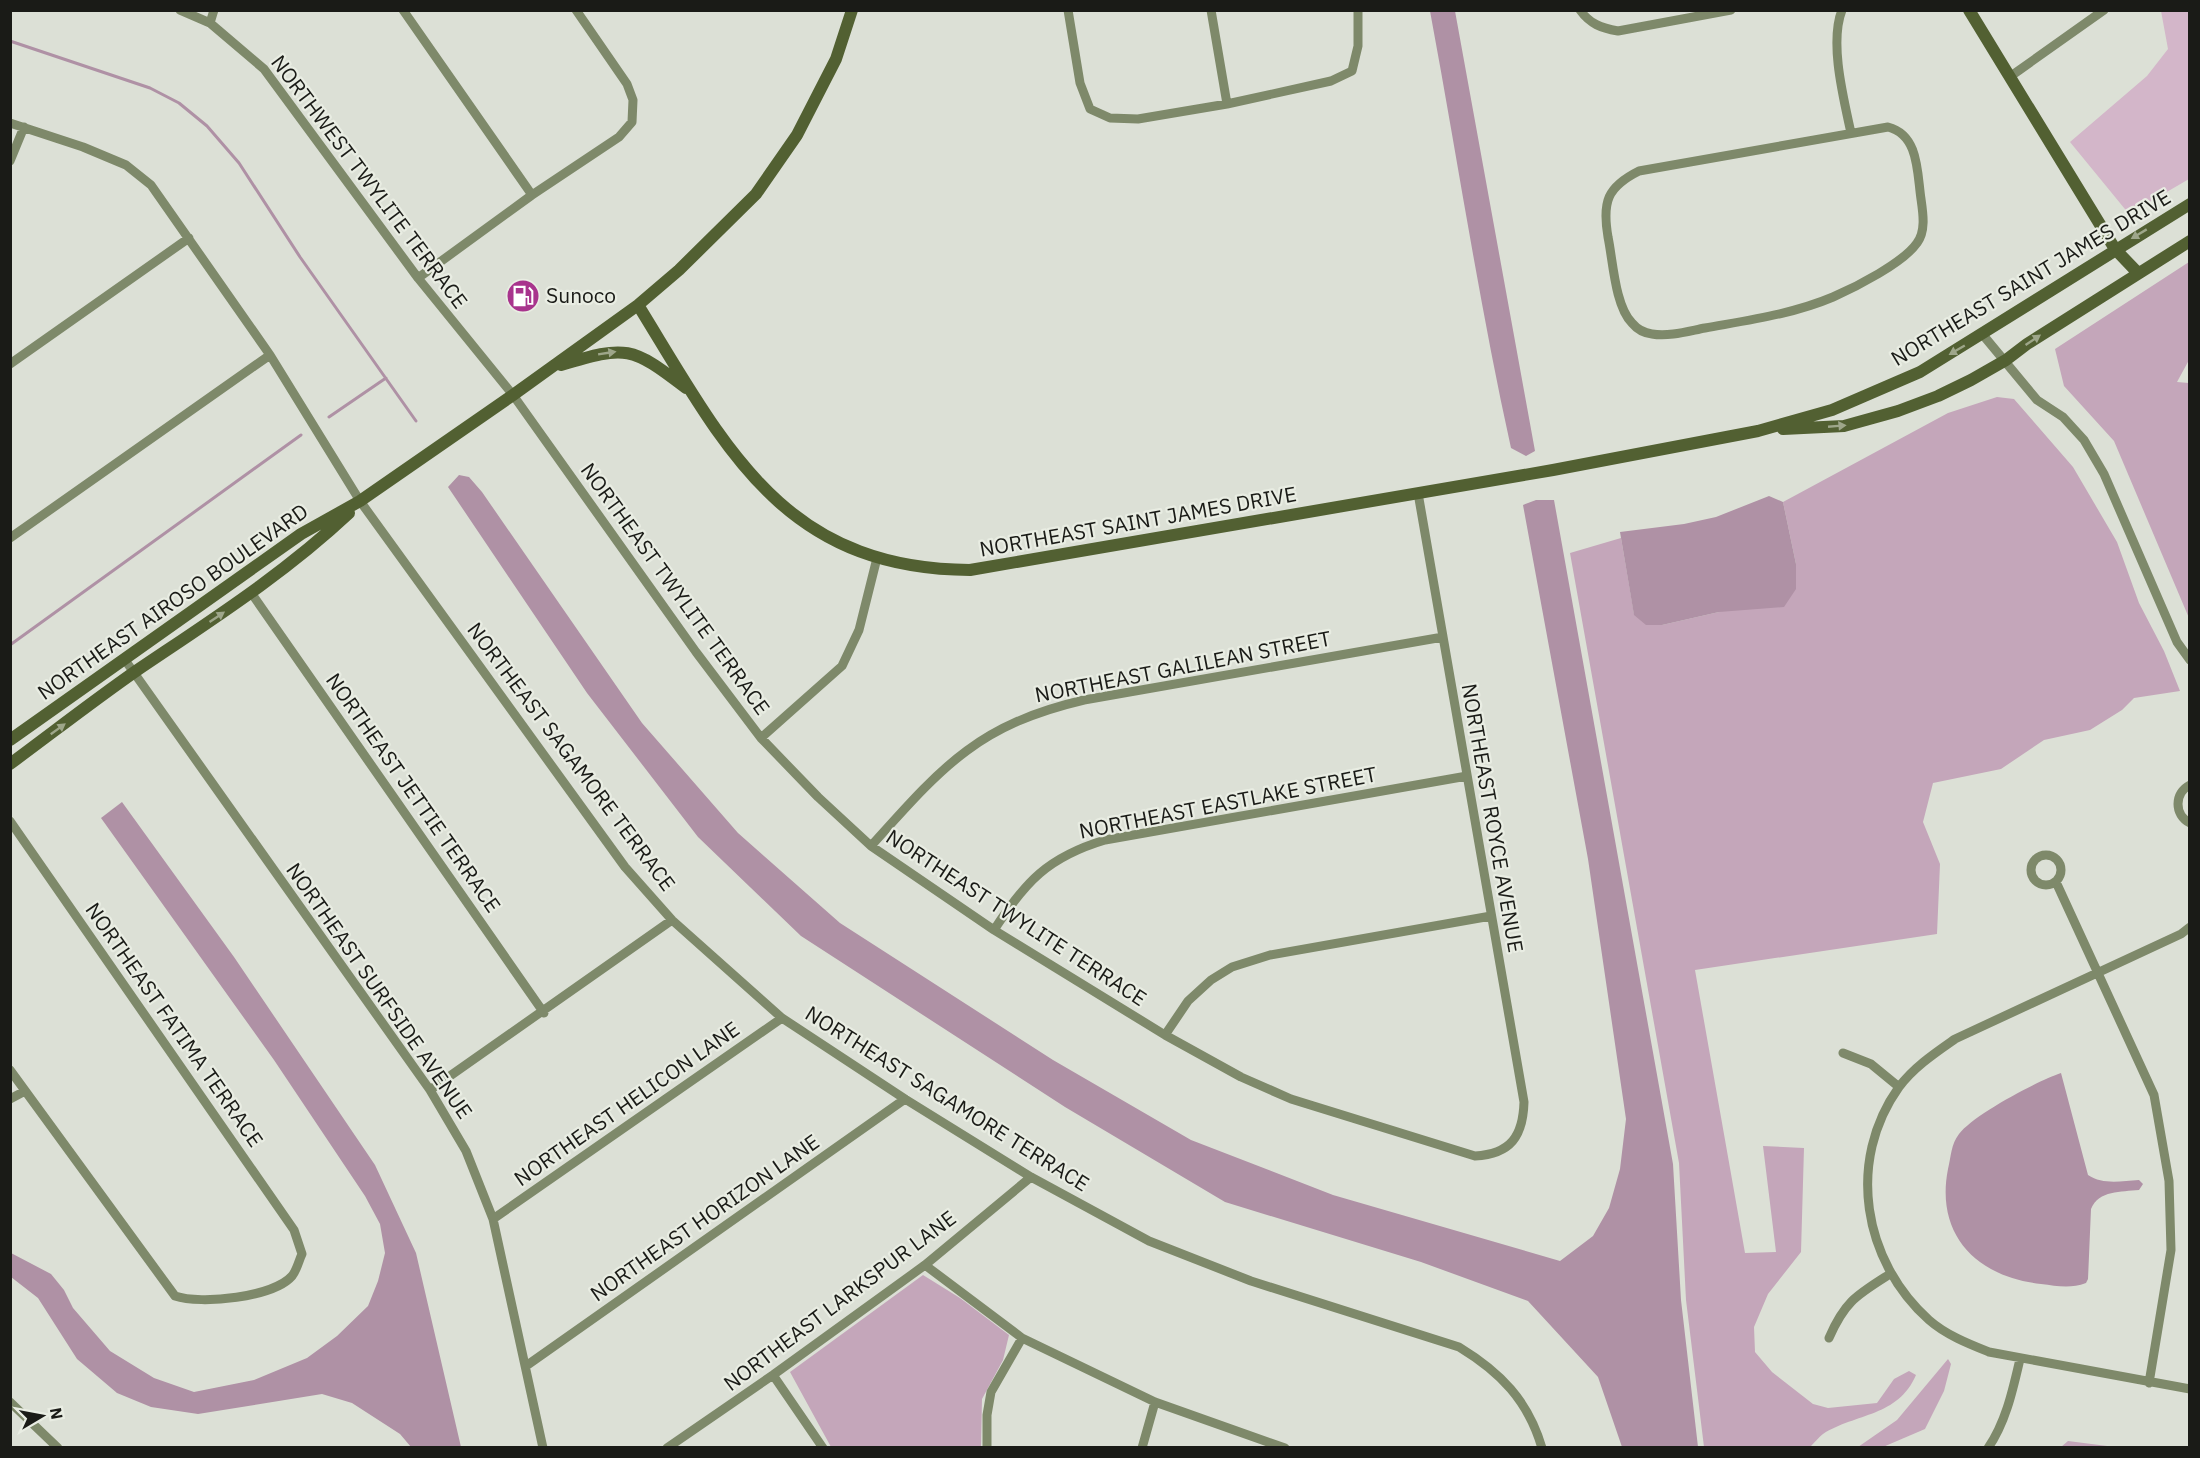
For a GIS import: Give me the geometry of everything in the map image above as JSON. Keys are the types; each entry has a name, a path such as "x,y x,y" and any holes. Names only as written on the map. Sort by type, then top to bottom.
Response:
{"main road":[{"name":"NORTHEAST AIROSO BOULEVARD","path":"10,740 301,534 360,501 513,395 638,304 709,242 756,194 797,135 816,99 836,59 852,10"},
{"path":"1969,10 2115,249 2137,272"},
{"name":"NORTHEAST SAINT JAMES DRIVE","path":"638,304 693,394 747,470 774,499 819,534 855,552 936,570 970,570 1418,493 1758,431 1832,410 1920,372 1983,335 2115,249 2190,204"},
{"name":"NORTHEAST SAINT JAMES DRIVE","path":"1758,431 1844,426 1938,396 2006,360 2026,344 2137,272 2190,241"},
{"path":"551,368 604,352 624,350 642,356 693,394"},
{"name":"NORTHEAST AIROSO BOULEVARD","path":"10,764 134,673 252,594 310,549 360,501"}],"street":[{"name":"NORTHWEST TWYLITE TERRACE","path":"180,10 210,23 264,69 418,278 513,395"},
{"path":"210,23 214,10"},
{"path":"403,10 532,195"},
{"path":"418,278 532,195 619,137 632,122 633,99 627,84 576,10"},
{"path":"1068,10 1080,83 1090,109 1110,118 1138,119 1227,104 1331,81 1352,71 1358,46 1358,10"},
{"path":"1211,10 1227,104"},
{"path":"1580,10 1587,20 1603,28 1618,31 1731,10"},
{"path":"2011,76 2104,10"},
{"path":"1838,12 1837,34 1844,102 1851,134"},
{"name":"NORTHEAST SAGAMORE TERRACE","path":"10,123 83,147 126,165 151,185 270,355 360,501 625,867 672,920 782,1018 905,1100 1031,1176 1149,1241 1251,1281 1459,1347 1489,1365 1514,1390 1537,1431 1542,1448"},
{"path":"10,161 24,127"},
{"path":"1888,127 1905,135 1912,148 1923,212 1922,230 1917,243 1899,260 1836,296 1777,314 1669,334 1642,331 1632,323 1622,309 1605,220 1606,204 1622,180 1639,171 1851,134 1888,127"},
{"path":"10,364 189,238"},
{"path":"1983,335 2037,400 2063,417 2084,440 2104,474 2177,642 2190,660"},
{"path":"10,538 270,355"},
{"name":"NORTHEAST TWYLITE TERRACE","path":"513,395 696,652 761,738 818,797 871,846 994,930 1165,1035 1241,1077 1291,1099 1475,1156 1500,1151 1508,1146"},
{"name":"NORTHEAST ROYCE AVENUE","path":"1418,493 1524,1102 1523,1121 1517,1136 1508,1146"},
{"path":"761,738 842,666 859,630 877,558"},
{"name":"NORTHEAST JETTIE TERRACE","path":"252,594 544,1013"},
{"name":"NORTHEAST GALILEAN STREET","path":"871,846 931,779 959,754 985,737 1030,715 1084,700 1443,637"},
{"name":"NORTHEAST SURFSIDE AVENUE","path":"125,660 430,1090 466,1151 493,1219 543,1448"},
{"name":"NORTHEAST EASTLAKE STREET","path":"994,930 1018,892 1040,870 1061,856 1083,847 1105,840 1467,776"},
{"path":"2190,784 2181,791 2178,805 2180,816 2190,823"},
{"name":"NORTHEAST FATIMA TERRACE","path":"10,821 294,1230 302,1254 292,1276 264,1291 204,1301 175,1296 25,1091"},
{"path":"2056,882 2099,971 2154,1095 2169,1181 2171,1250 2149,1383"},
{"path":"1165,1035 1188,1001 1211,980 1232,967 1270,955 1491,916"},
{"path":"430,1090 544,1013 672,920"},
{"path":"2190,927 2181,934 1954,1039 1926,1059 1899,1087 1878,1129 1870,1160 1867,1191 1869,1217 1890,1274 1906,1296 1930,1321 1962,1341 1989,1352 2020,1359 2190,1389"},
{"name":"NORTHEAST HELICON LANE","path":"493,1219 782,1018"},
{"path":"1843,1053 1871,1064 1899,1087"},
{"path":"10,1070 25,1091 10,1099"},
{"name":"NORTHEAST HORIZON LANE","path":"526,1366 905,1100"},
{"name":"NORTHEAST LARKSPUR LANE","path":"667,1448 773,1376 925,1265 1031,1176"},
{"path":"925,1265 1022,1338 1155,1402 1285,1448"},
{"path":"1829,1338 1840,1313 1854,1298 1890,1274"},
{"path":"987,1448 987,1414 991,1392 1022,1338"},
{"path":"1988,1448 2000,1426 2012,1395 2020,1359"},
{"path":"773,1376 823,1448"},
{"path":"1142,1448 1155,1402"},
{"path":"12,1408 58,1448"}],"shaded area":[{"path":"1430,11 1455,11 1535,451 1526,456 1511,448 1499,394"},
{"path":"2161,11 2189,11 2189,179 2129,214 2070,142 2147,76 2168,49"},
{"path":"2189,262 2189,360 2177,382 2189,383 2189,618 2114,441 2064,386 2055,349"},
{"path":"1997,397 2014,399 2073,467 2117,542 2139,603 2164,651 2180,691 2134,698 2122,710 2090,730 2044,740 2001,769 1933,783 1923,822 1940,864 1937,934 1695,970 1745,1253 1776,1252 1763,1146 1804,1148 1801,1252 1768,1294 1754,1327 1755,1352 1772,1372 1813,1404 1828,1408 1877,1403 1894,1379 1909,1371 1916,1375 1899,1399 1887,1407 1823,1434 1810,1447 1704,1447 1686,1300 1679,1163 1570,553 1621,538 1634,614 1662,625 1719,612 1796,564 1783,502 1948,413"},
{"path":"459,475 469,477 482,492 642,723 738,833 840,923 1053,1060 1191,1140 1333,1195 1560,1261 1593,1236 1609,1208 1620,1169 1626,1119 1588,859 1523,505 1536,500 1554,500 1673,1164 1681,1300 1698,1447 1622,1447 1598,1377 1528,1301 1421,1262 1225,1202 1065,1107 801,936 698,837 587,693 448,487"},
{"path":"1769,496 1783,502 1796,564 1796,589 1784,607 1719,612 1662,625 1646,625 1634,615 1620,532 1684,524 1716,517"},
{"path":"122,802 234,957 375,1165 416,1253 461,1447 411,1447 400,1434 352,1403 322,1394 198,1414 151,1407 117,1393 77,1359 38,1298 11,1277 11,1253 51,1274 64,1290 73,1308 110,1351 154,1378 194,1392 254,1380 307,1358 337,1336 368,1306 378,1281 385,1253 380,1224 365,1196 274,1060 101,818"},
{"path":"2061,1073 2088,1175 2106,1181 2139,1180 2143,1184 2139,1190 2111,1193 2099,1198 2091,1209 2086,1283 2053,1286 2018,1280 1980,1262 1966,1249 1955,1233 1948,1214 1946,1193 1953,1146 1956,1138 1966,1126 2006,1099"},
{"path":"923,1275 960,1298 1009,1335 1003,1360 982,1399 981,1447 831,1447 790,1372"},
{"path":"1948,1359 1951,1364 1944,1391 1925,1429 1883,1447 1858,1447 1897,1420"},
{"path":"2068,1441 2115,1447 2061,1447"}],"waterway":[{"path":"10,41 150,88 179,103 207,126 239,163 300,257 416,421"},
{"path":"329,417 386,378"},
{"path":"10,645 301,435"}],"place":[{"name":"Sunoco","path":"523,296"}]}
